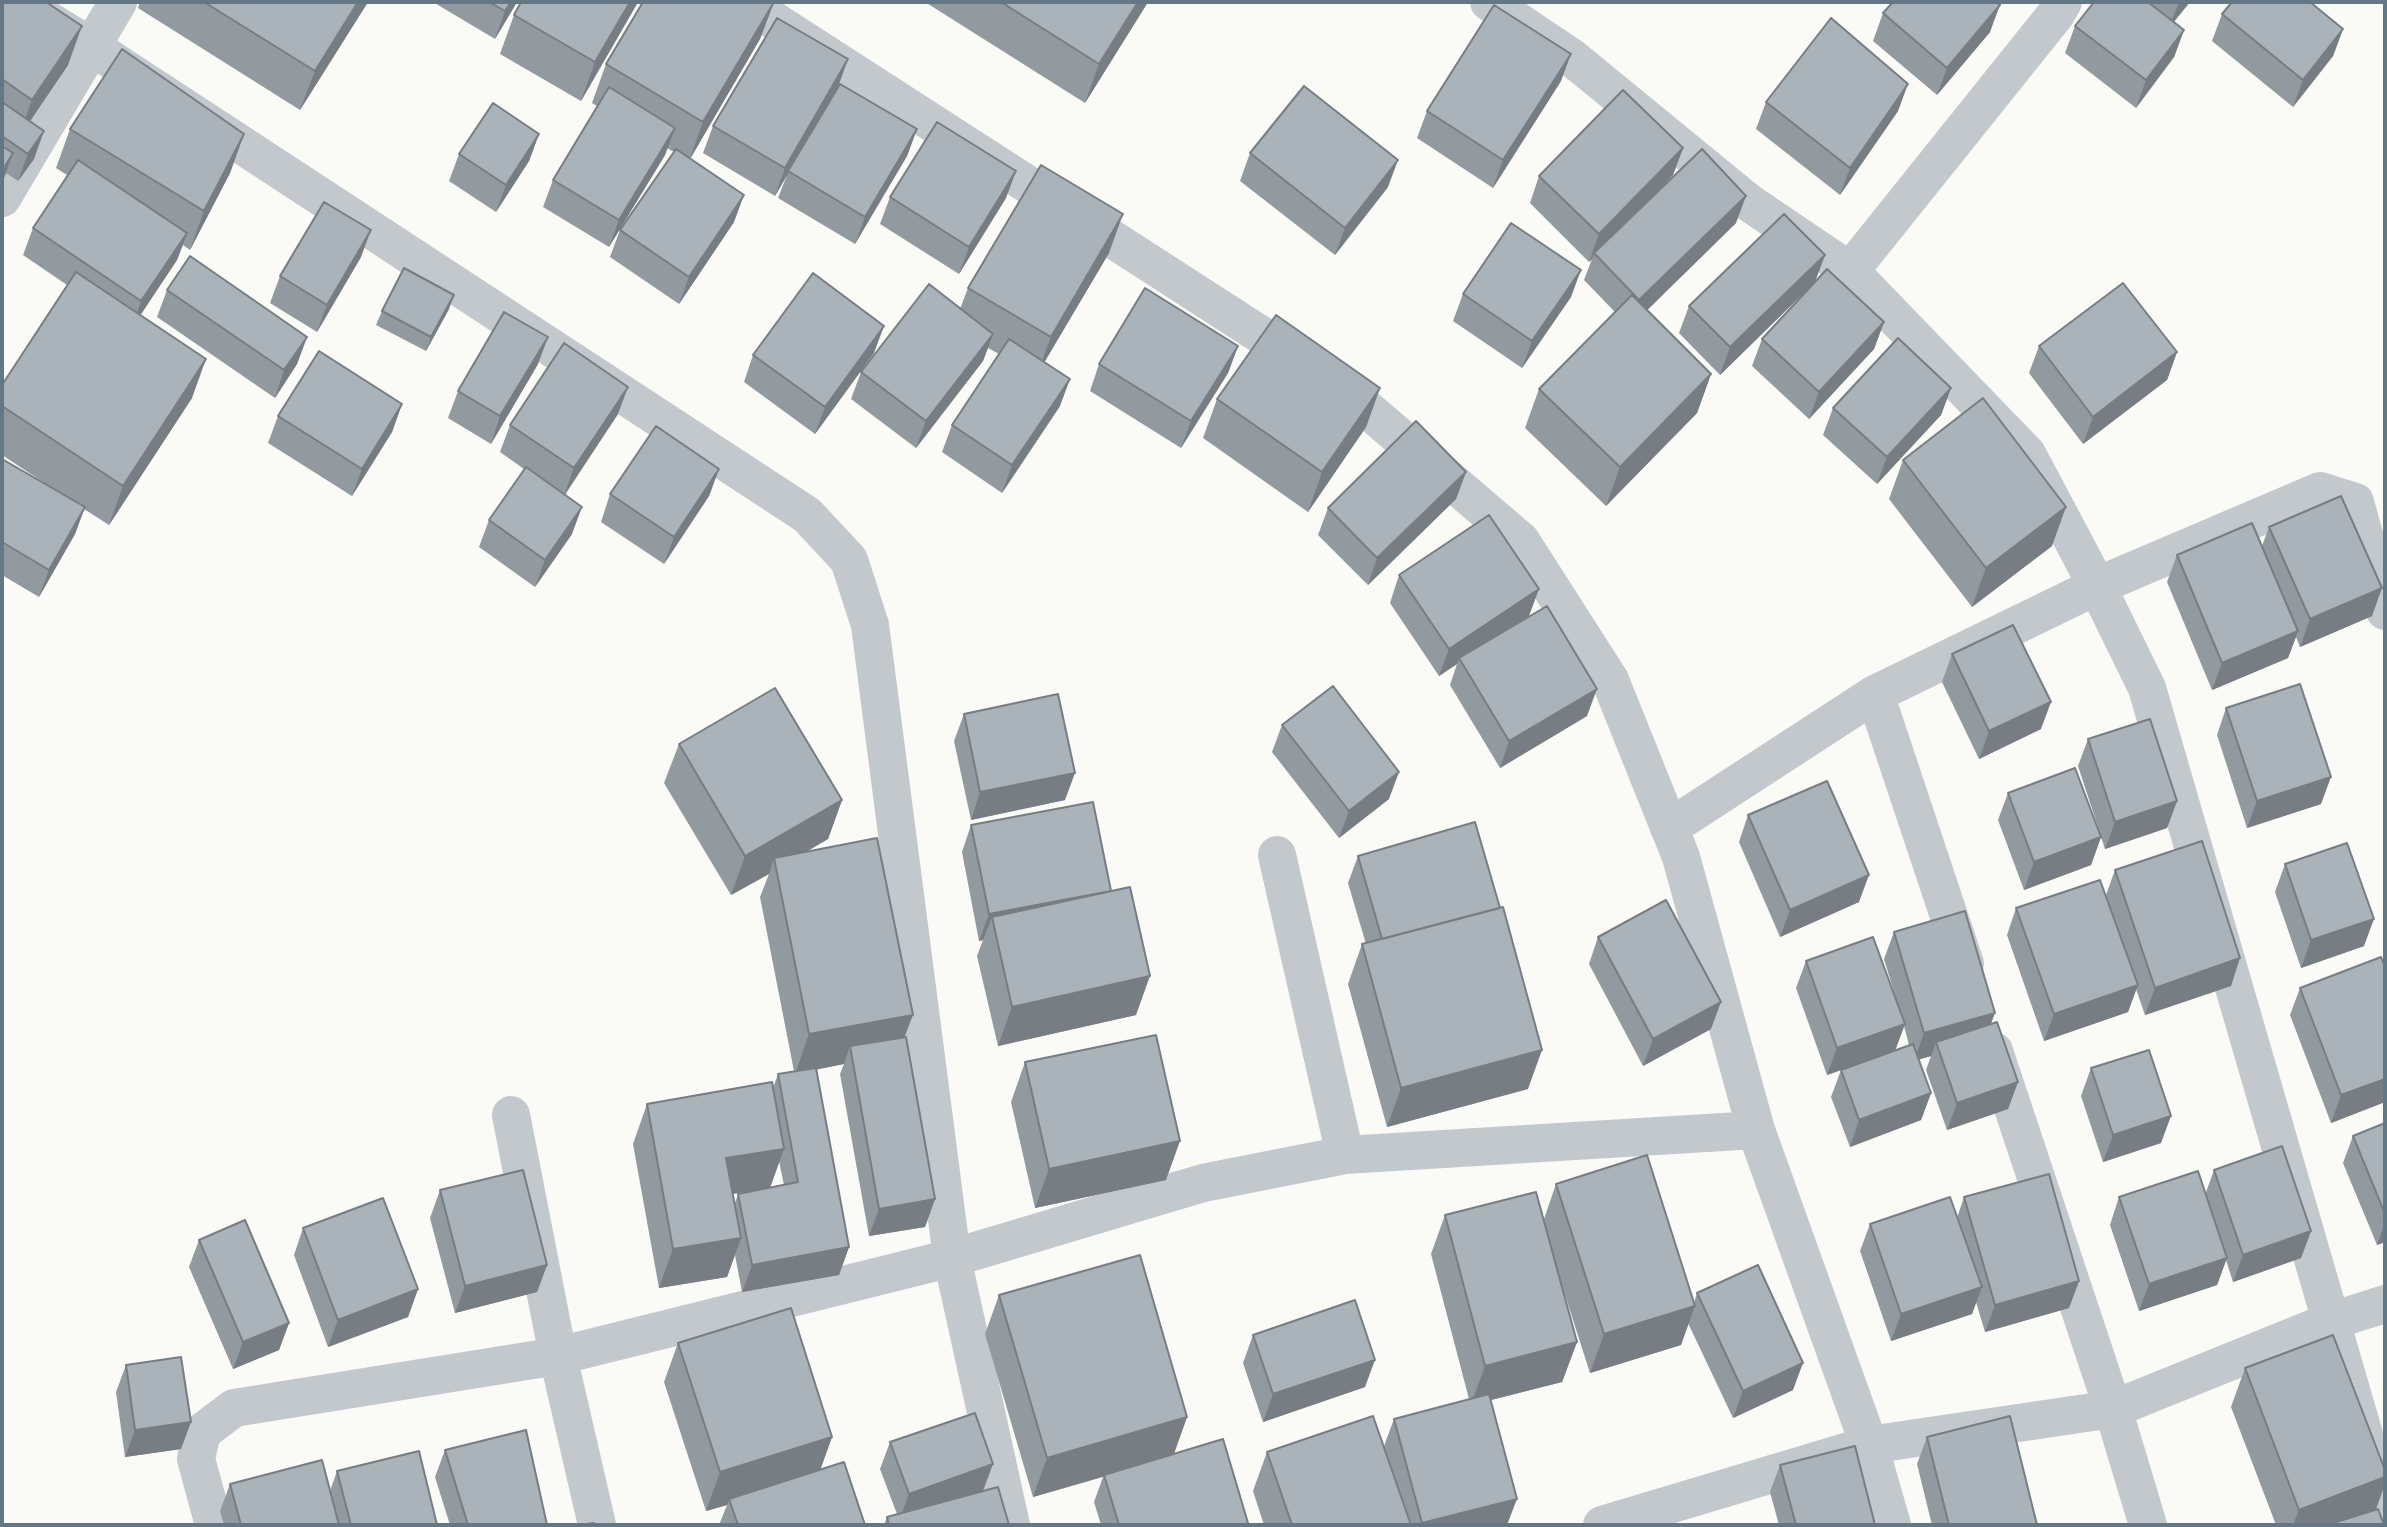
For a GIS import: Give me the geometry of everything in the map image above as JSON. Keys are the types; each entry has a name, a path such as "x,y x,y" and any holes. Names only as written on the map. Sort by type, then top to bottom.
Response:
{"street":[{"path":"18,2 92,47 807,515 849,560 870,625 952,1258 1011,1525"},
{"path":"2,198 118,2"},
{"path":"745,2 1340,386 1521,541 1610,680 1681,857 1756,1130 1869,1446 1892,1525"},
{"path":"1489,2 1571,57 1748,202 1850,271 2026,454 2097,586 2147,688 2385,1507"},
{"path":"1850,271 2063,2"},
{"path":"1669,828 1875,694 2097,586 2320,491 2355,502 2385,611"},
{"path":"1875,694 2113,1409 2148,1525"},
{"path":"1277,855 1345,1155"},
{"path":"511,1115 558,1356 597,1525"},
{"path":"214,1525 195,1459 202,1432 234,1408 558,1356 952,1258 1203,1183 1345,1155 1756,1130"},
{"path":"1602,1525 1869,1446 2113,1409 2332,1321 2385,1304"}],"building":[{"path":"2,2 46,2 82,26 32,100 2,79"},
{"path":"204,2 358,2 315,71"},
{"path":"489,2 511,2 505,11"},
{"path":"521,2 630,2 595,62 514,15"},
{"path":"643,2 774,2 703,122 606,64"},
{"path":"1001,2 1138,2 1099,64"},
{"path":"1893,2 1997,2 2000,5 1947,68 1883,13"},
{"path":"2094,2 2148,2 2184,30 2146,80 2075,26"},
{"path":"2232,2 2310,2 2343,29 2303,80 2222,14"},
{"path":"1494,5 1571,54 1503,160 1427,111"},
{"path":"777,18 848,59 785,168 713,126"},
{"path":"1831,18 1908,84 1850,168 1766,102"},
{"path":"122,49 244,134 204,211 70,129"},
{"path":"840,84 917,129 865,217 788,171"},
{"path":"1304,86 1398,160 1345,228 1250,153"},
{"path":"609,87 675,128 619,220 553,180"},
{"path":"1623,90 1683,148 1599,234 1539,176"},
{"path":"2,102 44,131 28,154 2,136"},
{"path":"493,103 539,134 506,185 459,154"},
{"path":"937,122 1016,171 969,247 890,197"},
{"path":"2,146 13,153 2,171"},
{"path":"676,149 744,195 689,277 620,230"},
{"path":"1702,149 1746,196 1639,300 1594,253"},
{"path":"78,160 187,233 141,301 33,228"},
{"path":"1041,165 1123,214 1051,337 968,288"},
{"path":"324,202 371,230 327,305 280,276"},
{"path":"1784,214 1825,255 1730,347 1689,306"},
{"path":"1511,223 1581,270 1532,341 1463,294"},
{"path":"190,256 307,337 284,370 167,290"},
{"path":"404,268 454,295 431,337 382,311"},
{"path":"1827,269 1884,322 1819,392 1762,339"},
{"path":"76,272 206,359 123,486 2,406 2,385"},
{"path":"813,273 884,326 825,407 753,355"},
{"path":"2123,283 2177,352 2093,417 2039,346"},
{"path":"929,284 993,334 926,421 861,372"},
{"path":"1145,288 1238,346 1191,421 1099,364"},
{"path":"1632,295 1711,374 1620,467 1539,389"},
{"path":"504,312 548,337 500,416 458,391"},
{"path":"1276,315 1380,388 1322,472 1217,399"},
{"path":"1898,338 1951,388 1887,457 1833,408"},
{"path":"1009,339 1070,379 1012,465 952,425"},
{"path":"564,343 628,387 574,468 510,425"},
{"path":"319,351 402,404 362,469 278,416"},
{"path":"1983,398 2066,507 1986,568 1903,460"},
{"path":"1416,421 1466,472 1377,558 1328,508"},
{"path":"656,426 719,469 674,537 610,494"},
{"path":"2,459 85,507 49,570 2,542"},
{"path":"526,467 582,507 545,560 489,520"},
{"path":"2341,496 2382,588 2310,619 2269,527"},
{"path":"1489,515 1539,589 1449,649 1399,575"},
{"path":"2252,523 2298,631 2222,663 2177,555"},
{"path":"1547,606 1597,689 1509,741 1459,658"},
{"path":"2013,625 2051,702 1989,731 1952,654"},
{"path":"2300,684 2331,777 2257,801 2226,708"},
{"path":"1333,686 1399,772 1349,811 1282,725"},
{"path":"775,688 842,800 745,856 679,744"},
{"path":"1058,694 1075,773 980,792 964,714"},
{"path":"2150,719 2177,801 2115,822 2088,739"},
{"path":"2075,768 2101,837 2034,862 2008,793"},
{"path":"1827,781 1869,875 1790,910 1748,815"},
{"path":"1093,802 1111,891 989,914 971,825"},
{"path":"1475,822 1500,908 1382,939 1358,856"},
{"path":"877,838 913,1015 809,1034 774,858"},
{"path":"2202,841 2240,958 2155,988 2115,870"},
{"path":"2347,843 2374,919 2311,940 2285,864"},
{"path":"2100,880 2138,985 2054,1014 2016,908"},
{"path":"1130,887 1150,976 1012,1007 992,917"},
{"path":"1666,900 1721,1002 1653,1039 1598,937"},
{"path":"1503,907 1542,1050 1401,1088 1362,944"},
{"path":"1965,911 1995,1013 1924,1033 1894,932"},
{"path":"1873,937 1905,1024 1837,1048 1806,961"},
{"path":"2381,957 2385,967 2385,1079 2341,1095 2300,988"},
{"path":"1997,1022 2018,1082 1957,1103 1936,1042"},
{"path":"1156,1035 1180,1141 1049,1169 1025,1062"},
{"path":"906,1037 935,1199 879,1209 850,1046"},
{"path":"1913,1044 1931,1093 1859,1120 1841,1070"},
{"path":"2149,1050 2171,1116 2113,1135 2091,1068"},
{"path":"816,1068 849,1247 752,1265 738,1194 798,1182 778,1074"},
{"path":"772,1082 784,1149 726,1158 741,1238 673,1249 647,1104"},
{"path":"2385,1123 2385,1214 2353,1136"},
{"path":"2282,1146 2311,1231 2243,1255 2214,1170"},
{"path":"1647,1155 1695,1306 1604,1334 1556,1184"},
{"path":"523,1170 547,1265 465,1286 440,1190"},
{"path":"2198,1171 2227,1258 2149,1284 2119,1197"},
{"path":"2049,1174 2079,1281 1995,1305 1964,1197"},
{"path":"1536,1192 1577,1342 1485,1366 1445,1215"},
{"path":"1950,1197 1982,1287 1901,1314 1870,1224"},
{"path":"383,1198 418,1289 338,1320 303,1228"},
{"path":"245,1220 289,1323 243,1342 199,1240"},
{"path":"1140,1255 1187,1417 1047,1458 999,1295"},
{"path":"1758,1265 1803,1363 1743,1391 1697,1293"},
{"path":"1355,1300 1375,1360 1273,1394 1253,1335"},
{"path":"791,1308 832,1437 720,1472 678,1343"},
{"path":"2333,1335 2385,1470 2385,1477 2299,1510 2245,1368"},
{"path":"181,1357 191,1422 135,1430 126,1365"},
{"path":"1489,1394 1517,1499 1422,1523 1394,1419"},
{"path":"975,1413 993,1464 909,1494 890,1442"},
{"path":"1373,1416 1411,1525 1292,1525 1267,1452"},
{"path":"2010,1416 2037,1525 1949,1525 1927,1437"},
{"path":"526,1430 547,1525 468,1525 445,1450"},
{"path":"1223,1439 1248,1523 1119,1525 1104,1475"},
{"path":"1855,1446 1875,1525 1796,1525 1780,1465"},
{"path":"419,1451 437,1525 351,1525 337,1471"},
{"path":"322,1460 339,1525 241,1525 230,1484"},
{"path":"844,1462 865,1525 738,1525 729,1499"},
{"path":"998,1487 1009,1525 889,1525 887,1517"},
{"path":"2378,1509 2384,1525 2327,1525"}]}
